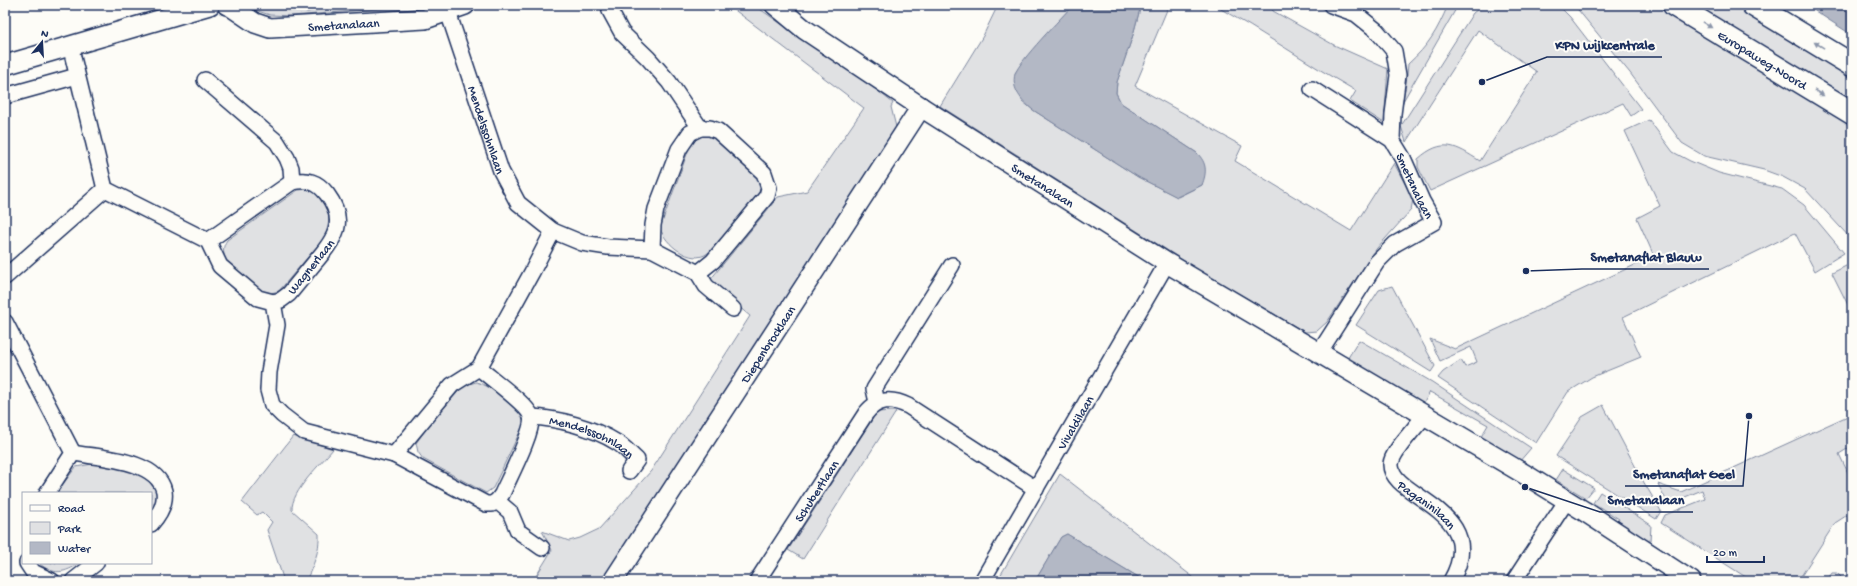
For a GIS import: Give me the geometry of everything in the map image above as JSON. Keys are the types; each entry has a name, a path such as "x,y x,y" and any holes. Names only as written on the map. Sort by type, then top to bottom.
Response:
{"main road":[{"name":"Europaweg-Noord","path":"1674,5 1852,113"},
{"path":"1753,5 1852,65"}],"street":[{"path":"5,65 210,5"},
{"name":"Smetanalaan","path":"227,5 255,23 270,28 425,19 465,5"},
{"name":"Smetanalaan","path":"775,5 804,29 921,107 1167,263 1567,500 1691,581"},
{"name":"Smetanalaan","path":"1331,5 1356,14 1376,30 1394,51 1398,75 1393,114 1392,140"},
{"path":"610,11 622,33 648,58 669,82 700,128"},
{"name":"Mendelssohnlaan","path":"448,12 501,171 518,203 553,231 582,243 608,247 652,249 698,273 706,286 733,309"},
{"path":"70,45 105,189 208,241 292,182 291,168 287,158 277,142 205,80"},
{"path":"5,96 77,76"},
{"name":"Smetanalaan","path":"1312,89 1392,140 1403,158 1422,200 1434,222 1394,244 1377,262 1319,353"},
{"name":"Diepenbrocklaan","path":"613,581 921,107"},
{"path":"652,249 653,225 656,209 679,149 690,133 700,128 710,128 718,131 764,173 768,188 767,196 713,261 698,273"},
{"name":"Wagnerlaan","path":"208,241 220,266 258,298 273,302 281,300 289,294 331,244 338,226 337,211 325,191 317,184 310,181 302,180 292,182"},
{"path":"5,277 105,189"},
{"path":"542,548 518,531 510,512 497,501 492,504 486,504 394,455 452,385 479,368 553,231"},
{"name":"Vivaldilaan","path":"982,581 1167,263"},
{"path":"952,265 874,389 877,402 886,400 894,401 908,406 1036,489"},
{"name":"Wagnerlaan","path":"273,302 276,325 269,372 268,390 272,405 304,432 394,455"},
{"path":"5,322 73,453"},
{"name":"Mendelssohnlaan","path":"479,368 523,406 531,416 531,429 502,494 497,501"},
{"name":"Schubertlaan","path":"757,581 866,413 877,402"},
{"name":"Mendelssohnlaan","path":"531,416 546,417 560,421 600,434 617,442 637,460 629,471"},
{"name":"Paganinilaan","path":"1424,416 1395,454 1391,464 1394,475 1399,481 1435,508 1453,526 1460,546 1460,554 1451,581"},
{"path":"48,492 73,453"},
{"path":"73,453 137,464 159,479 163,486 165,497 159,515 152,523"},
{"path":"1514,581 1567,500"},
{"path":"28,564 33,572 52,581"},
{"path":"73,581 95,564"}],"green space":[{"path":"268,5 308,12 338,5 427,5 292,16 270,15 255,10"},
{"path":"728,5 754,5 878,91 893,103 891,107 896,127 602,581 533,581 552,550 542,531 569,541 580,538 599,529 651,471 750,316 716,288 710,280 778,197 807,191 864,108"},
{"path":"998,5 1073,5 1026,58 1015,73 1022,101 1033,110 1138,177 1178,197 1202,185 1197,153 1121,103 1116,93 1117,82 1133,35 1141,5 1169,5 1135,86 1242,146 1235,161 1351,231 1394,163 1413,199 1411,210 1377,248 1327,322 1317,331 1305,332 1203,273 940,106 983,36"},
{"path":"1214,5 1271,5 1273,11 1334,45 1388,69 1384,123 1350,101 1356,91"},
{"path":"1448,5 1457,7 1402,103 1408,64 1432,37"},
{"path":"1483,5 1558,5 1570,17 1641,109 1631,116 1623,103 1430,191 1418,167 1418,159 1435,148 1449,146 1464,151 1480,161 1537,72 1478,30 1406,142 1401,126 1473,13"},
{"path":"1574,5 1656,5 1852,124 1852,240 1805,189 1783,177 1764,170 1704,156 1682,143 1630,73"},
{"path":"1693,5 1740,5 1852,73 1852,100"},
{"path":"1649,120 1673,152 1690,161 1719,173 1782,189 1804,205 1844,253 1815,271 1795,233 1623,317 1641,357 1592,377 1568,392 1536,443 1438,378 1443,372 1461,360 1465,367 1477,362 1471,347 1440,361 1430,339 1455,349 1654,256 1637,218 1660,206 1625,131"},
{"path":"701,136 712,136 760,178 763,186 760,194 708,253 694,257 687,255 673,246 667,240 660,228 691,143"},
{"path":"308,189 321,197 328,209 329,216 327,231 324,238 279,291 271,293 262,291 226,261 224,255 224,245 227,240 298,190"},
{"path":"1852,263 1852,313 1832,273"},
{"path":"1392,286 1435,366 1431,372 1356,325 1379,290"},
{"path":"1359,340 1432,382 1531,448 1519,462 1479,440 1488,425 1430,392 1422,406 1346,361"},
{"path":"476,382 490,388 504,398 517,410 524,423 493,488 486,493 423,459 418,452 416,443 429,425 463,386"},
{"path":"1603,405 1643,481 1661,511 1656,519 1556,456 1582,417"},
{"path":"877,412 896,412 803,559 788,550"},
{"path":"1852,414 1852,446 1839,454 1852,481 1852,512 1835,523 1798,581 1752,581 1661,523 1665,515 1705,499 1702,490 1668,504 1658,484 1681,492"},
{"path":"293,436 333,449 301,486 293,503 292,510 319,534 317,553 306,581 284,581 267,530 272,522 262,512 257,515 242,502"},
{"path":"92,464 116,466 145,476 157,492 156,504 152,509 152,492 57,492 76,467"},
{"path":"1563,469 1594,488 1586,498 1556,480"},
{"path":"1060,474 1198,581 1145,581 1067,534 1061,537 1035,581 997,581"},
{"path":"1600,492 1651,525 1650,542 1617,523 1619,519 1593,503"},
{"path":"40,564 78,564 59,572 49,570"},
{"path":"1832,573 1837,573 1845,581 1826,581"}],"water":[{"path":"1073,5 1141,5 1133,35 1117,82 1116,93 1121,103 1197,153 1203,160 1205,168 1205,176 1202,185 1177,197 1138,177 1033,110 1021,99 1016,90 1014,79 1018,68 1024,59"},
{"path":"1806,5 1852,5 1852,35 1812,9"},
{"path":"1067,534 1145,581 1035,581 1061,537"}],"place":[{"name":"KPN wijkcentrale","path":"1482,82"},
{"name":"Smetanaflat Blauw","path":"1526,271"},
{"name":"Smetanaflat Geel","path":"1749,416"},
{"name":"Smetanalaan","path":"1525,487"}]}
